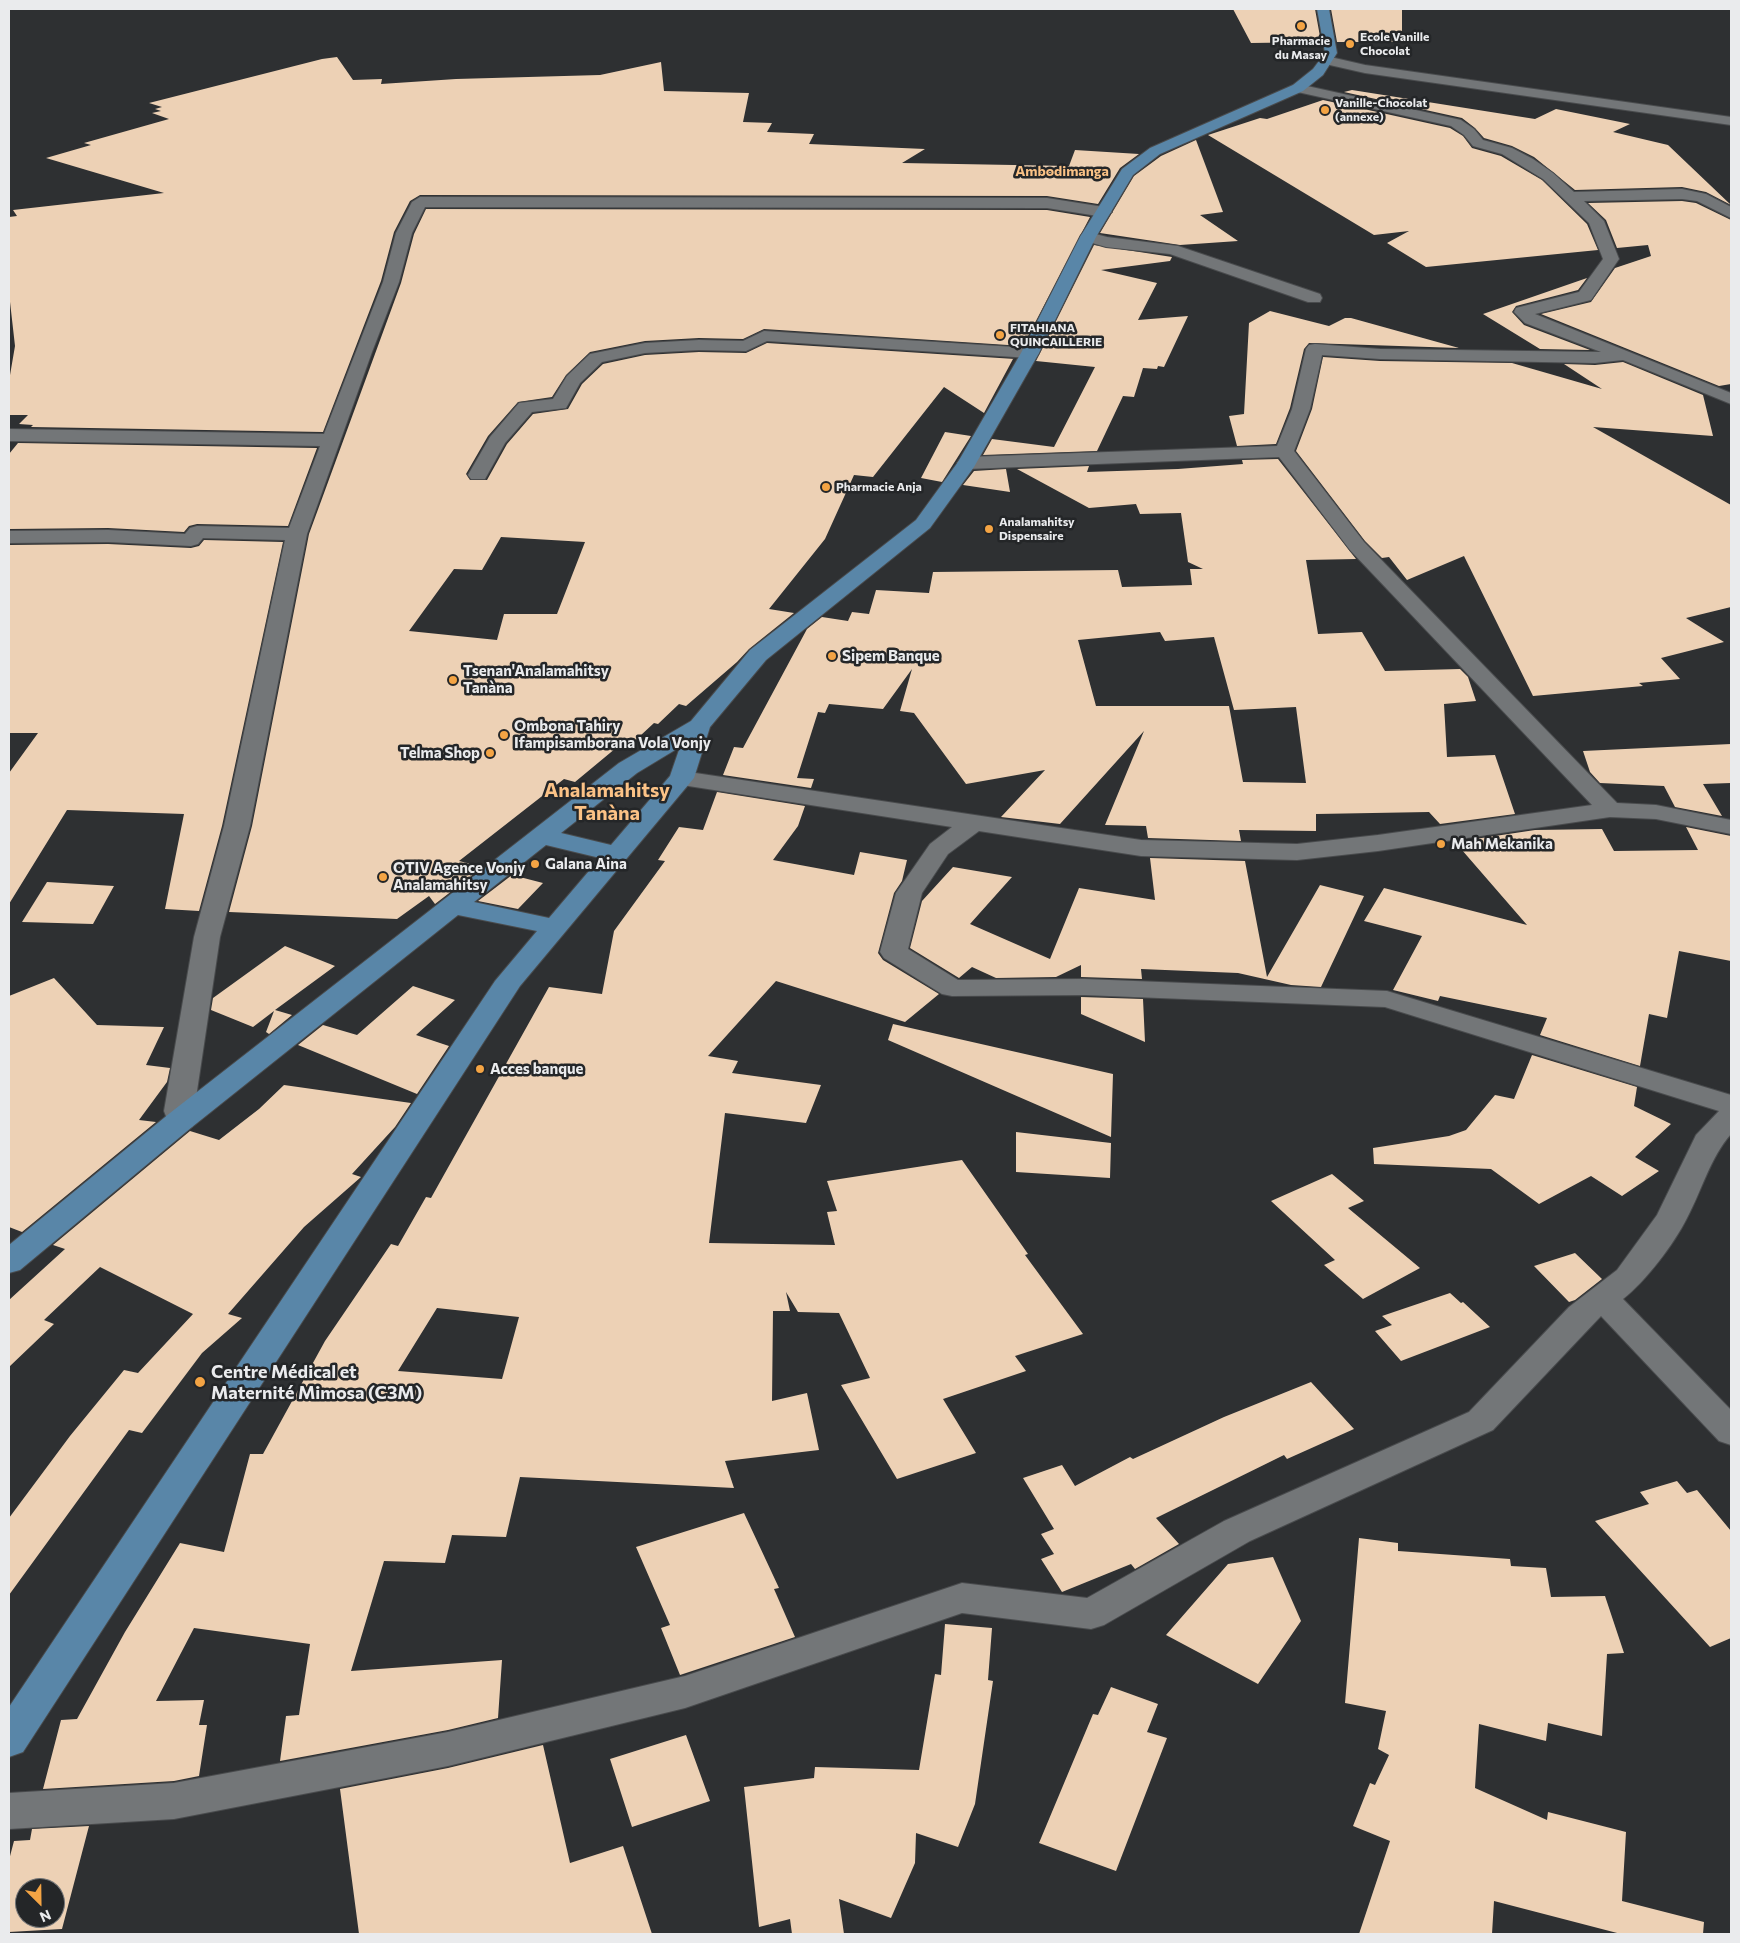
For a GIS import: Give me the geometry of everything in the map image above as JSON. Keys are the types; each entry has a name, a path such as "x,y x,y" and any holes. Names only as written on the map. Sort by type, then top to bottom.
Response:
{"main road":[{"path":"9,1262 181,1120 628,768 699,726 758,655 923,524 967,462 1030,353 1088,237 1127,172 1155,151 1298,88 1318,72 1331,53 1323,9"},
{"path":"9,1740 509,981 682,778 699,726"},
{"path":"628,768 682,778"},
{"path":"541,836 617,854"},
{"path":"452,906 555,927"}],"street":[{"path":"1326,60 1365,69 1731,121"},
{"path":"1298,88 1456,123 1469,132 1478,143 1507,151 1528,162 1571,197 1596,221 1611,259 1585,296 1522,312 1531,318 1731,400"},
{"path":"1571,197 1682,194 1701,197 1731,213"},
{"path":"181,1120 180,1111 207,937 237,826 297,534 391,282 404,234 420,202 1048,203 1104,212"},
{"path":"1088,237 1106,242 1172,249 1314,298"},
{"path":"478,475 497,441 526,407 559,404 573,380 596,358 645,348 699,345 746,346 764,336 1030,353"},
{"path":"1284,451 1301,409 1315,349 1380,354 1596,358 1625,355"},
{"path":"9,435 331,440"},
{"path":"967,462 1284,451"},
{"path":"1284,451 1357,546 1610,810"},
{"path":"9,537 108,536 191,540 197,532 297,534"},
{"path":"682,778 972,824 1141,848 1298,852 1378,843 1610,810 1656,812 1731,827"},
{"path":"972,824 939,849 909,893 894,952 952,988 1084,987 1388,1000 1731,1105"},
{"path":"9,1811 174,1801 448,1749 684,1692 962,1598 1091,1614 1237,1531 1481,1421 1581,1315 1628,1278 1671,1219 1707,1142 1731,1116"},
{"path":"1603,1298 1731,1432"}],"building":[{"path":"1233,9 1315,9 1321,42 1251,43"},
{"path":"1331,9 1402,9 1402,42 1337,42"},
{"path":"337,57 353,80 382,79 381,84 456,79 600,75 661,62 664,91 749,93 743,122 772,123 767,132 814,134 809,144 925,149 902,163 1069,166 1075,150 1139,154 1120,168 1098,204 1047,196 420,195 410,201 394,232 381,281 323,432 31,427 33,425 19,424 28,415 9,415 9,381 15,346 9,293 9,217 17,216 13,210 164,193 46,158 91,145 84,143 169,119 152,113 161,111 155,109 162,107 149,103 322,59"},
{"path":"1352,90 1535,119 1556,109 1630,124 1613,132 1668,145 1731,205 1706,192 1682,187 1575,190 1534,157 1512,146 1484,138 1462,118 1344,92"},
{"path":"1323,100 1450,128 1463,136 1472,148 1501,156 1542,180 1587,224 1598,250 1426,267 1387,243 1409,231 1374,235 1208,135 1260,118 1267,119"},
{"path":"1196,140 1223,212 1200,215 1238,241 1180,245 1100,233 1134,176 1161,156"},
{"path":"1682,201 1696,203 1731,220 1731,384 1719,386 1541,314 1591,302 1615,268 1651,256 1648,245 1617,248 1606,220 1588,203"},
{"path":"426,209 1047,210 1090,217 1023,346 764,329 743,339 699,338 645,341 590,352 566,375 552,397 518,402 488,436 466,474 470,480 487,480 507,444 533,414 568,409 582,384 603,364 645,355 699,352 746,353 767,343 1015,359 1013,359 984,413 944,387 873,477 854,475 825,539 769,609 794,613 749,649 737,662 686,706 679,704 658,724 654,723 626,749 616,748 575,782 564,779 459,861 483,867 435,904 429,896 397,919 229,912 252,826 309,534 401,283 414,234","holes":["501,537 585,542 557,614 504,614 497,640 409,631 454,569 482,570"]},
{"path":"1094,245 1172,257 1170,261 1101,270 1157,283 1138,320 1188,316 1164,367 1158,366 1157,369 1143,368 1134,397 1123,396 1097,451 983,455 992,439 1054,447 1095,367 1036,361"},
{"path":"1587,278 1578,290 1516,306 1512,312 1524,325 1590,350 1540,349 1483,314"},
{"path":"1270,311 1329,326 1345,318 1351,318 1459,348 1309,343 1304,349 1290,408 1276,444 1237,446 1229,416 1244,414 1249,323"},
{"path":"1323,357 1380,361 1512,363 1602,389 1564,364 1595,365 1623,362 1703,395 1713,436 1593,427 1731,505 1731,607 1686,618 1724,642 1661,658 1680,679 1639,683 1643,686 1533,696 1464,556 1407,580 1389,557 1382,558 1365,541 1296,451 1312,409"},
{"path":"945,432 971,436 942,482 921,478"},
{"path":"18,443 317,448 288,526 197,524 189,526 184,532 108,528 9,529 9,454"},
{"path":"1278,459 1356,559 1306,560 1318,634 1362,632 1385,671 1460,669 1468,677 1476,701 1444,704 1447,757 1495,755 1515,814 1440,824 1429,812 1316,814 1316,831 1239,830 1241,841 1148,838 1146,826 1105,825 1144,731 1060,824 1001,817 1045,770 966,784 914,713 900,711 912,669 883,709 829,704 825,713 818,712 797,778 814,779 811,788 723,775 734,747 743,748 807,629 822,617 848,621 852,612 869,614 876,590 929,593 933,572 1118,570 1122,587 1192,585 1190,569 1203,569 1188,562 1181,513 1140,514 1136,504 1089,508 1017,469 1089,466 1087,472 1178,469 1243,464 1242,460","holes":["1160,632 1165,641 1214,637 1234,710 1296,707 1306,783 1243,782 1229,706 1096,706 1078,640"]},
{"path":"1006,469 1010,492 963,485 974,471"},
{"path":"204,540 283,542 222,826 199,911 165,909 184,814 67,810 9,904 9,773 38,733 9,733 9,545 108,544 191,548 199,546"},
{"path":"1731,744 1731,783 1703,784 1722,816 1675,807 1664,786 1600,783 1590,772 1583,751"},
{"path":"717,792 805,806 798,826 773,860 854,875 860,852 907,860 902,881 894,893 878,953 883,960 939,994 905,1022 776,981 708,1056 738,1061 732,1073 821,1085 806,1123 725,1113 709,1243 835,1245 827,1212 837,1211 827,1181 962,1160 1028,1254 1025,1255 1083,1334 1015,1356 1026,1371 943,1399 976,1453 897,1479 841,1385 870,1378 839,1313 798,1312 786,1292 790,1311 773,1311 772,1401 807,1393 819,1450 725,1461 734,1488 520,1477 506,1537 452,1535 445,1563 384,1561 351,1671 502,1660 498,1718 448,1730 280,1761 286,1716 299,1715 310,1644 194,1628 156,1701 204,1700 199,1725 207,1725 199,1776 174,1781 43,1789 61,1720 77,1719 125,1632 180,1543 224,1552 250,1454 263,1454 325,1341 391,1244 398,1246 426,1197 431,1198 549,987 602,994 614,931 665,861 658,860 679,827 703,830","holes":["437,1308 519,1317 502,1379 398,1371"]},
{"path":"1686,827 1731,836 1731,961 1679,951 1667,1018 1649,1014 1640,1066 1540,1035 1547,1018 1440,996 1438,1001 1393,990 1422,936 1364,921 1384,888 1527,925 1455,842 1535,830 1602,829 1614,851 1698,850"},
{"path":"1150,858 1245,861 1267,977 1320,885 1364,896 1321,987 1291,985 1238,973 1141,969 1142,979 1081,977 1081,965 1056,977 996,978 972,967 959,978 910,948 922,901 953,867 1012,877 970,924 1050,959 1079,888 1155,900"},
{"path":"512,875 543,883 518,909 478,901"},
{"path":"47,882 114,886 93,924 22,922"},
{"path":"285,946 335,966 275,1010 292,1015 269,1034 266,1032 274,1011 253,1027 211,1010 213,998"},
{"path":"54,978 97,1025 164,1027 146,1065 170,1068 167,1082 139,1120 156,1122 22,1232 9,1227 9,996"},
{"path":"413,986 455,1000 416,1035 449,1046 417,1094 298,1045 323,1025 357,1035"},
{"path":"1081,997 1143,999 1145,1042 1081,1014"},
{"path":"893,1024 1113,1074 1111,1137 888,1040"},
{"path":"1532,1055 1637,1087 1634,1106 1671,1124 1635,1157 1659,1171 1622,1196 1591,1176 1539,1204 1491,1169 1374,1164 1373,1148 1449,1136 1466,1130 1495,1095 1514,1099"},
{"path":"284,1085 411,1103 395,1127 352,1174 361,1177 304,1227 228,1314 242,1318 202,1353 142,1433 129,1430 9,1595 9,1518 70,1436 124,1370 138,1373 193,1314 100,1267 44,1320 54,1324 9,1367 9,1300 65,1249 53,1245 190,1131 219,1140 259,1109"},
{"path":"1016,1132 1111,1143 1110,1178 1016,1172"},
{"path":"1332,1174 1364,1201 1348,1208 1420,1268 1363,1299 1324,1265 1335,1260 1271,1201"},
{"path":"1575,1253 1602,1279 1575,1300 1569,1302 1534,1266"},
{"path":"1450,1293 1461,1303 1463,1302 1490,1327 1401,1361 1375,1331 1392,1325 1382,1316"},
{"path":"1311,1382 1354,1429 1287,1459 1284,1455 1156,1518 1179,1544 1135,1569 1131,1564 1062,1592 1041,1559 1054,1554 1041,1534 1054,1529 1023,1478 1062,1465 1075,1486 1130,1457 1133,1459 1224,1417"},
{"path":"1677,1481 1687,1493 1697,1490 1731,1531 1731,1638 1710,1647 1595,1521 1649,1504 1640,1492"},
{"path":"744,1513 779,1588 774,1589 795,1637 680,1675 661,1628 670,1625 636,1547"},
{"path":"1359,1538 1398,1543 1398,1551 1510,1559 1511,1566 1546,1568 1551,1597 1605,1596 1624,1653 1607,1654 1602,1736 1548,1723 1546,1741 1479,1724 1475,1788 1547,1820 1548,1812 1626,1832 1622,1901 1704,1922 1703,1934 1621,1934 1494,1901 1492,1934 1359,1934 1390,1841 1353,1826 1370,1783 1375,1785 1389,1755 1378,1749 1386,1711 1345,1703"},
{"path":"1273,1557 1301,1621 1258,1684 1166,1635 1228,1564"},
{"path":"945,1624 992,1628 988,1680 993,1681 975,1804 958,1847 916,1833 915,1863 891,1918 839,1899 844,1934 792,1934 790,1919 759,1927 744,1787 814,1778 815,1767 919,1770 935,1674 941,1675"},
{"path":"1111,1687 1158,1704 1147,1732 1167,1738 1116,1871 1039,1843 1093,1714 1098,1715"},
{"path":"686,1735 710,1801 632,1827 610,1759"},
{"path":"543,1745 570,1863 623,1846 652,1934 359,1934 340,1789 448,1768"},
{"path":"89,1826 65,1918 65,1878 15,1878 15,1928 62,1929 9,1932 9,1860 14,1841 30,1840 32,1829"}],"place":[{"name":"Pharmacie du Masay","path":"1301,26"},
{"name":"Ecole Vanille Chocolat","path":"1350,44"},
{"name":"Vanille-Chocolat (annexe)","path":"1325,110"},
{"name":"FITAHIANA QUINCAILLERIE","path":"1000,335"},
{"name":"Pharmacie Anja","path":"826,487"},
{"name":"Analamahitsy Dispensaire","path":"989,529"},
{"name":"Sipem Banque","path":"832,656"},
{"name":"Tsenan'Analamahitsy Tanàna","path":"453,680"},
{"name":"Ombona Tahiry Ifampisamborana Vola Vonjy","path":"504,735"},
{"name":"Telma Shop","path":"490,753"},
{"name":"Mah Mekanika","path":"1441,844"},
{"name":"Galana Aina","path":"535,864"},
{"name":"OTIV Agence Vonjy Analamahitsy","path":"383,877"},
{"name":"Acces banque","path":"480,1069"},
{"name":"Centre Médical et Maternité Mimosa (C3M)","path":"200,1382"}],"district":[{"name":"Ambodimanga","path":"1062,171"},
{"name":"Analamahitsy Tanàna","path":"607,802"}]}
